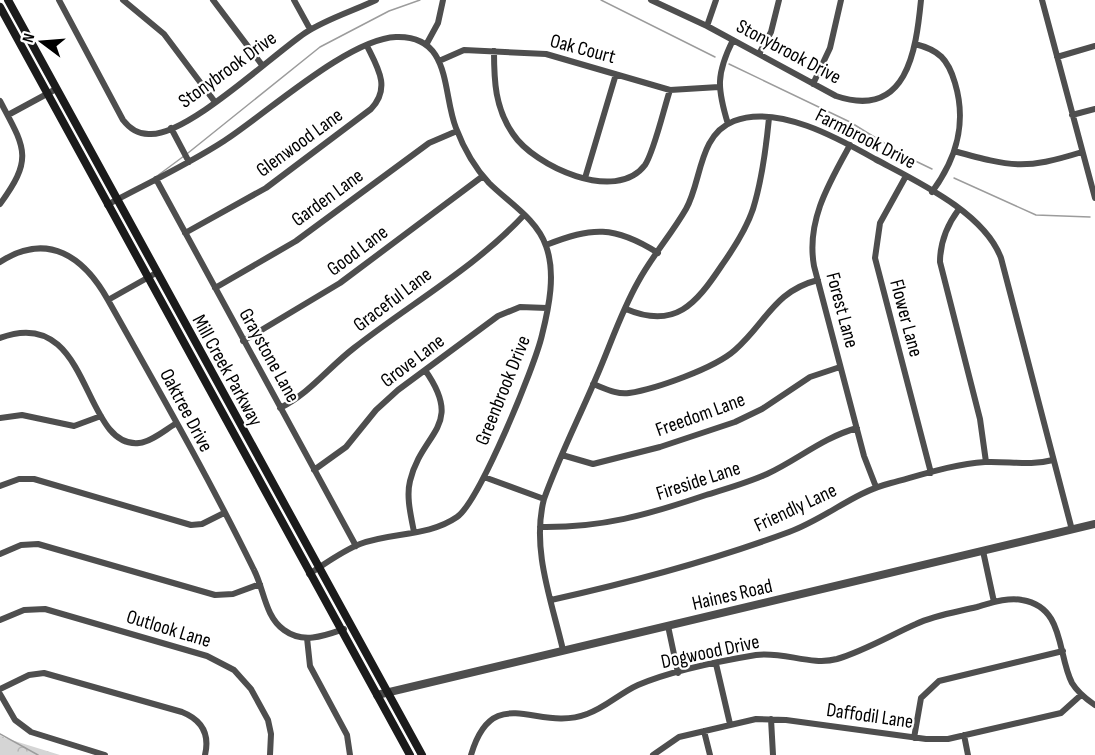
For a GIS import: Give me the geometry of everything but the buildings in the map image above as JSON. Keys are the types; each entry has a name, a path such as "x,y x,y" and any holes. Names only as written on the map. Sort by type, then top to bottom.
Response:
{"main road":[{"name":"Mill Creek Parkway","path":"8,0 116,201 422,755"},
{"name":"Mill Creek Parkway","path":"0,7 107,206 410,755"}],"street":[{"name":"Stonybrook Drive","path":"59,0 128,125 145,134 158,134 171,128 214,102 310,29 363,3 376,0"},
{"path":"123,0 164,34 214,102"},
{"path":"213,0 262,65"},
{"path":"294,0 310,29"},
{"path":"107,206 189,162 248,125 316,74 367,46 388,38 400,37 426,45 438,23 443,0"},
{"name":"Stonybrook Drive","path":"653,0 707,26 813,84 847,99 864,101 880,96 904,77 915,44 921,0"},
{"path":"707,26 716,0"},
{"path":"759,54 771,32 779,0"},
{"path":"813,84 830,48 841,0"},
{"path":"1042,0 1082,152 1092,173 1095,198"},
{"path":"563,650 542,557 540,527 544,499 639,280 692,198 708,145 728,124 719,87 721,66 733,40"},
{"path":"915,44 940,53 951,70 962,114 954,151 932,192"},
{"name":"Greenbrook Drive","path":"309,574 356,546 440,526 459,516 469,506 484,477 535,358 547,308 551,277 546,245 524,215 483,176 470,157 457,131 439,61 426,45"},
{"name":"Glenwood Lane","path":"185,233 266,188 371,109 379,100 382,84 367,46"},
{"path":"1057,57 1095,46"},
{"name":"Oak Court","path":"439,61 464,50 546,54 670,90 719,87"},
{"path":"494,51 494,86 501,113 512,134 525,151 555,170 585,178 618,179 634,175 646,164 670,90"},
{"path":"585,178 616,74"},
{"path":"8,115 56,89"},
{"path":"0,101 19,137 23,154 18,177 3,193 0,204"},
{"path":"1072,115 1095,109"},
{"path":"626,309 644,316 659,317 688,308 698,299 747,224 761,177 769,118"},
{"name":"Farmbrook Drive","path":"728,124 740,119 769,118 809,126 850,145 906,176 959,210 987,233 998,249 1072,530"},
{"path":"171,128 189,162"},
{"name":"Garden Lane","path":"215,288 296,241 429,143 457,131"},
{"name":"Forest Lane","path":"850,145 813,225 812,253 840,367 876,487"},
{"path":"954,151 1007,165 1025,166 1082,152"},
{"name":"Good Lane","path":"243,340 331,290 483,176"},
{"name":"Flower Lane","path":"906,176 880,223 875,258 931,473"},
{"name":"Graystone Lane","path":"156,179 356,546"},
{"path":"959,210 946,230 940,247 940,262 980,419 986,462"},
{"name":"Graceful Lane","path":"280,408 304,395 352,350 492,245 524,215"},
{"path":"546,245 582,232 608,231 634,239 658,253"},
{"name":"Oaktree Drive","path":"0,262 29,250 60,252 87,268 108,300 224,513 260,584 269,611 278,625 292,635 307,638"},
{"path":"108,300 156,273"},
{"path":"593,384 629,393 717,363 737,349 784,295 799,285 818,280"},
{"name":"Grove Lane","path":"314,470 346,447 383,403 506,311 520,307 547,308"},
{"path":"0,338 29,333 56,344 71,359 112,434 133,443 145,442 176,424"},
{"name":"Freedom Lane","path":"562,455 593,464 660,447 735,422 762,409 810,377 840,367"},
{"path":"414,532 409,502 410,480 442,414 441,396 425,370"},
{"path":"0,418 22,415 74,426 101,416"},
{"name":"Fireside Lane","path":"540,527 587,527 662,510 752,480 790,462 825,439 857,428"},
{"name":"Friendly Lane","path":"551,600 676,569 771,539 809,523 876,487 986,462 1027,464 1053,460"},
{"path":"484,477 544,499"},
{"path":"0,486 19,479 34,479 191,525 202,524 224,513"},
{"name":"Haines Road","path":"377,695 1095,524"},
{"path":"0,554 21,545 38,544 215,595 233,594 260,584"},
{"path":"984,551 994,602"},
{"name":"Dogwood Drive","path":"471,755 482,727 501,714 516,711 557,719 574,718 591,713 639,684 761,655 836,659 918,623 994,602 1023,600 1043,609 1056,627 1070,679 1081,695 1095,705"},
{"name":"Outlook Lane","path":"0,620 24,609 45,609 215,659 242,677 262,708 271,728 270,755"},
{"path":"350,626 307,638 310,666 347,735 350,755"},
{"path":"668,626 678,673"},
{"path":"914,738 921,698 926,690 939,681 1063,651"},
{"path":"716,664 729,724"},
{"path":"0,689 29,675 44,672 182,712 196,718 205,730 208,740 205,755"},
{"path":"0,694 15,720 31,732 105,755"},
{"name":"Daffodil Lane","path":"653,755 672,740 729,724 771,719 914,738 941,739 1061,713 1081,695"},
{"path":"771,719 773,755"},
{"path":"704,731 710,755"},
{"path":"964,735 968,755"}],"green space":[{"path":"0,735 5,738 60,755 0,755"}],"waterway":[{"path":"188,153 320,47 389,11 420,0"},
{"path":"601,0 715,57"},
{"path":"729,64 850,122 905,156 932,169"},
{"path":"157,176 184,156"},
{"path":"954,178 1036,215 1090,217"},
{"path":"0,734 38,755"}]}
